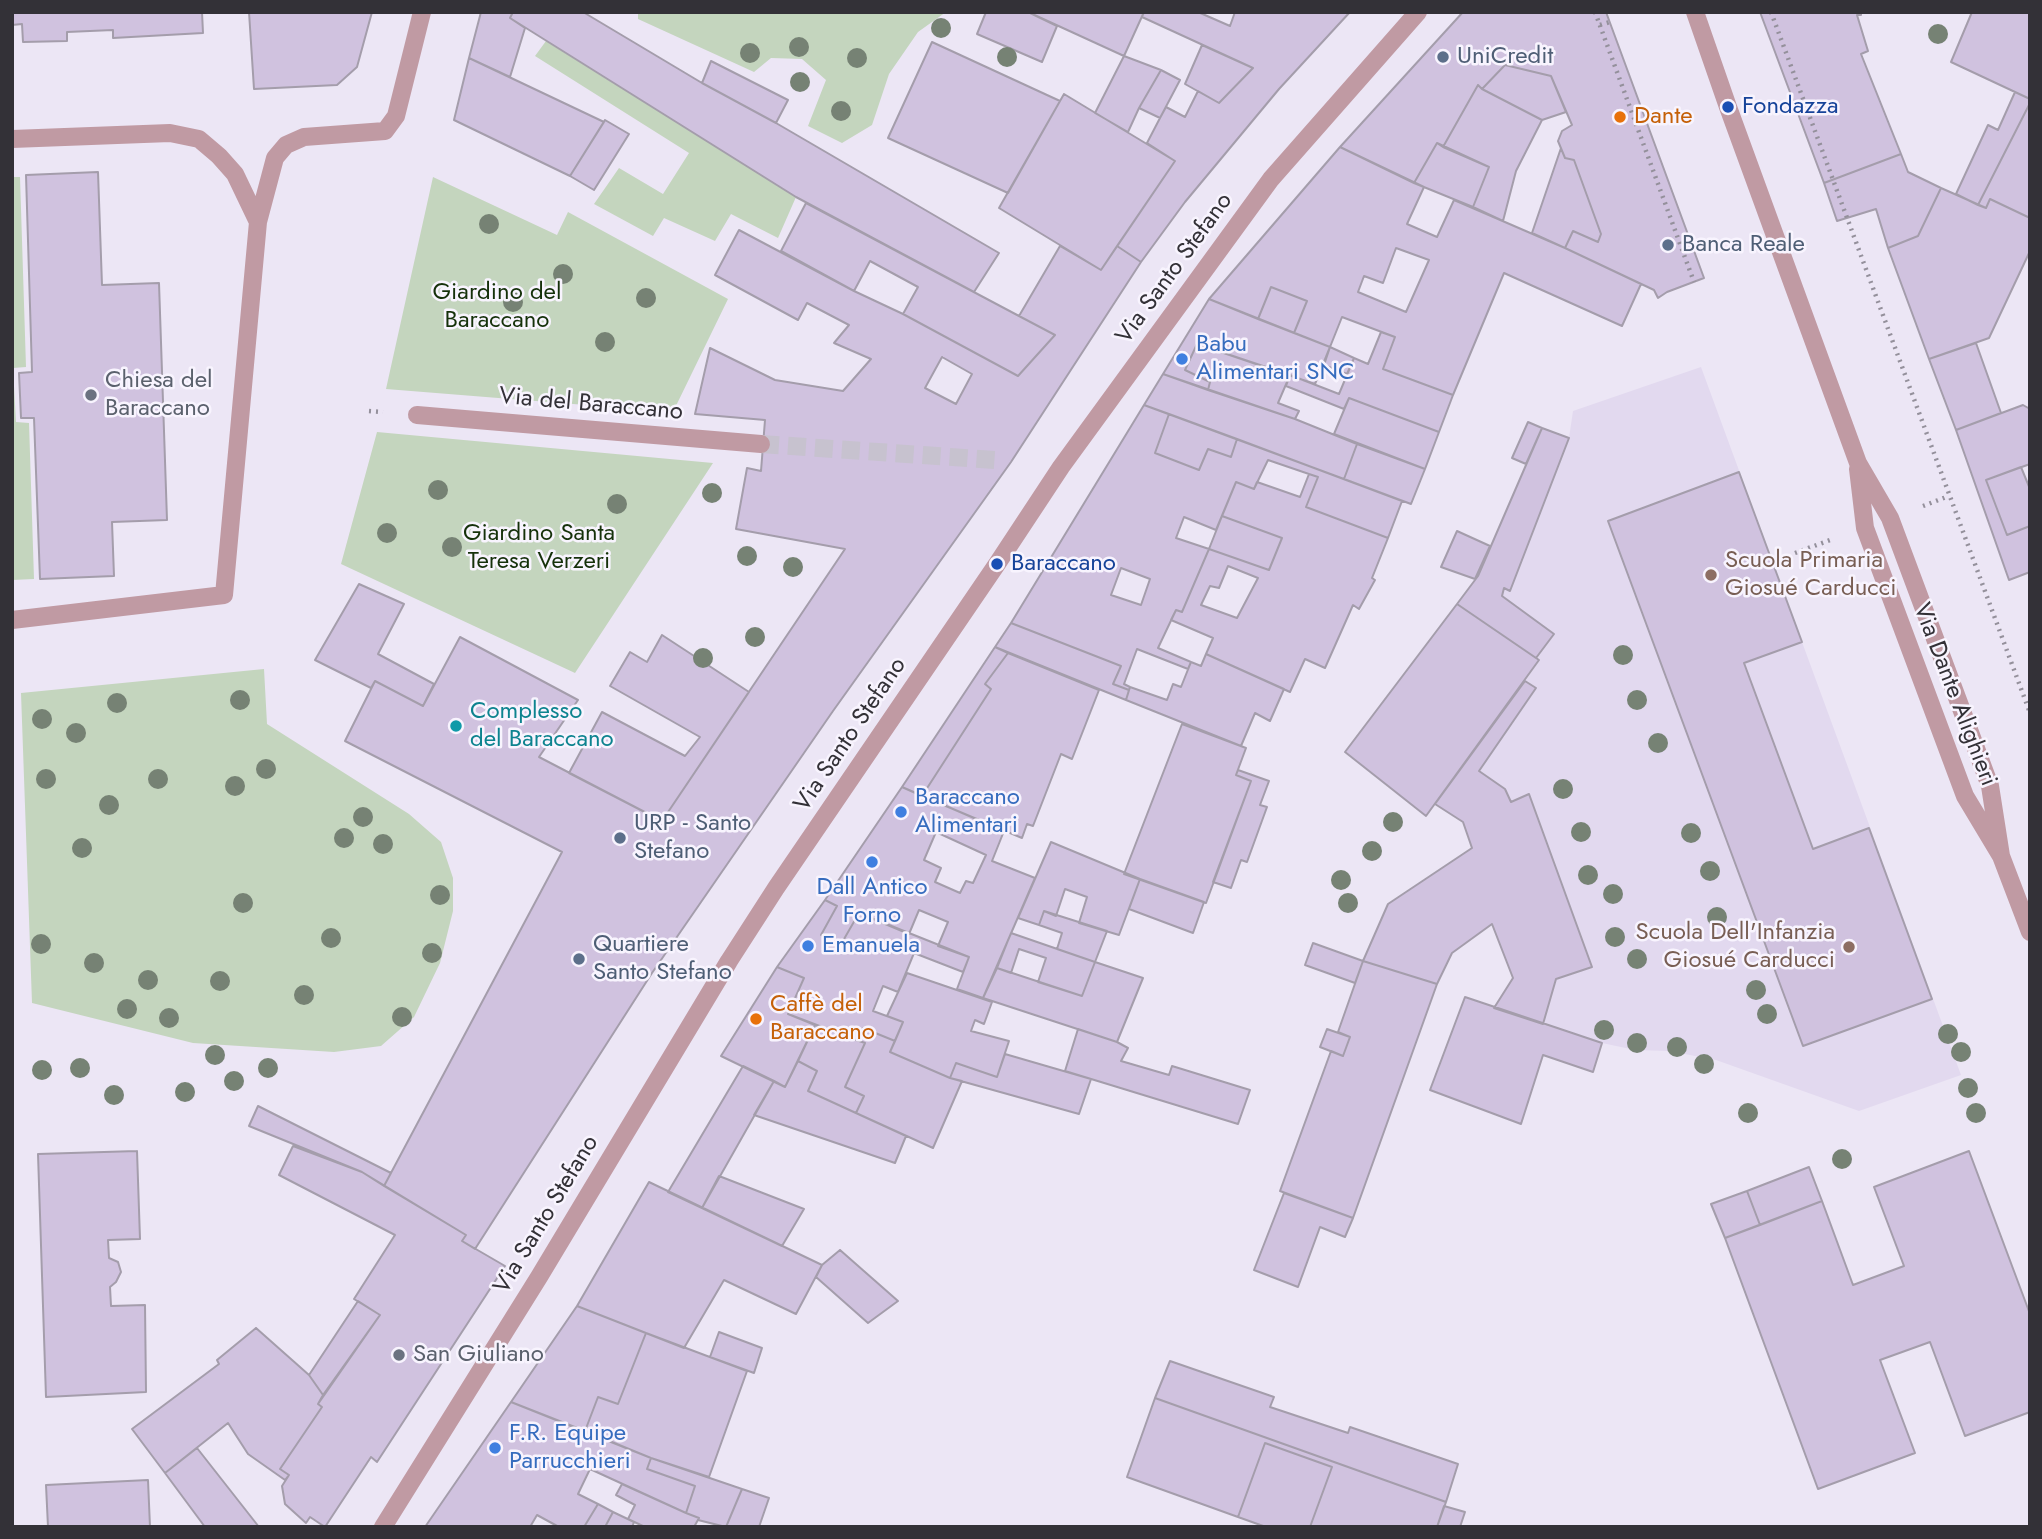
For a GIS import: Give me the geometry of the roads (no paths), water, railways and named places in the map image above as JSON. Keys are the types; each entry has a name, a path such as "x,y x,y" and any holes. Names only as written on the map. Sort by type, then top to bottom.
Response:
{"street":[{"path":"12,620 224,595 258,222 275,158 286,145 304,137 384,131 396,116 422,12"},
{"name":"Via Santo Stefano","path":"383,1527 539,1277 762,909 1061,467 1271,179 1418,12"},
{"name":"Via Dante Alighieri","path":"1695,12 1858,463 1890,518 1990,786 2001,856"},
{"path":"12,139 170,133 199,139 235,174 258,222"},
{"name":"Via del Baraccano","path":"417,415 761,444"},
{"name":"Via Dante Alighieri","path":"1858,463 1864,527 1965,796 2001,856 2030,932"}],"tunnel":[{"path":"761,444 995,460"}],"place":[{"name":"UniCredit","path":"1443,57"},
{"name":"Fondazza","path":"1728,107"},
{"name":"Dante","path":"1620,117"},
{"name":"Banca Reale","path":"1668,245"},
{"name":"Babu Alimentari SNC","path":"1182,359"},
{"name":"Chiesa del Baraccano","path":"91,395"},
{"name":"Baraccano","path":"997,564"},
{"name":"Scuola Primaria Giosué Carducci","path":"1711,575"},
{"name":"Complesso del Baraccano","path":"456,726"},
{"name":"Baraccano Alimentari","path":"901,812"},
{"name":"URP - Santo Stefano","path":"620,838"},
{"name":"Dall Antico Forno","path":"872,862"},
{"name":"Emanuela","path":"808,946"},
{"name":"Scuola Dell'Infanzia Giosué Carducci","path":"1849,947"},
{"name":"Quartiere Santo Stefano","path":"579,959"},
{"name":"Caffè del Baraccano","path":"756,1019"},
{"name":"San Giuliano","path":"399,1355"},
{"name":"F.R. Equipe Parrucchieri","path":"495,1448"}],"park label":[{"name":"Giardino del Baraccano","path":"497,307"},
{"name":"Giardino Santa Teresa Verzeri","path":"539,548"}]}
